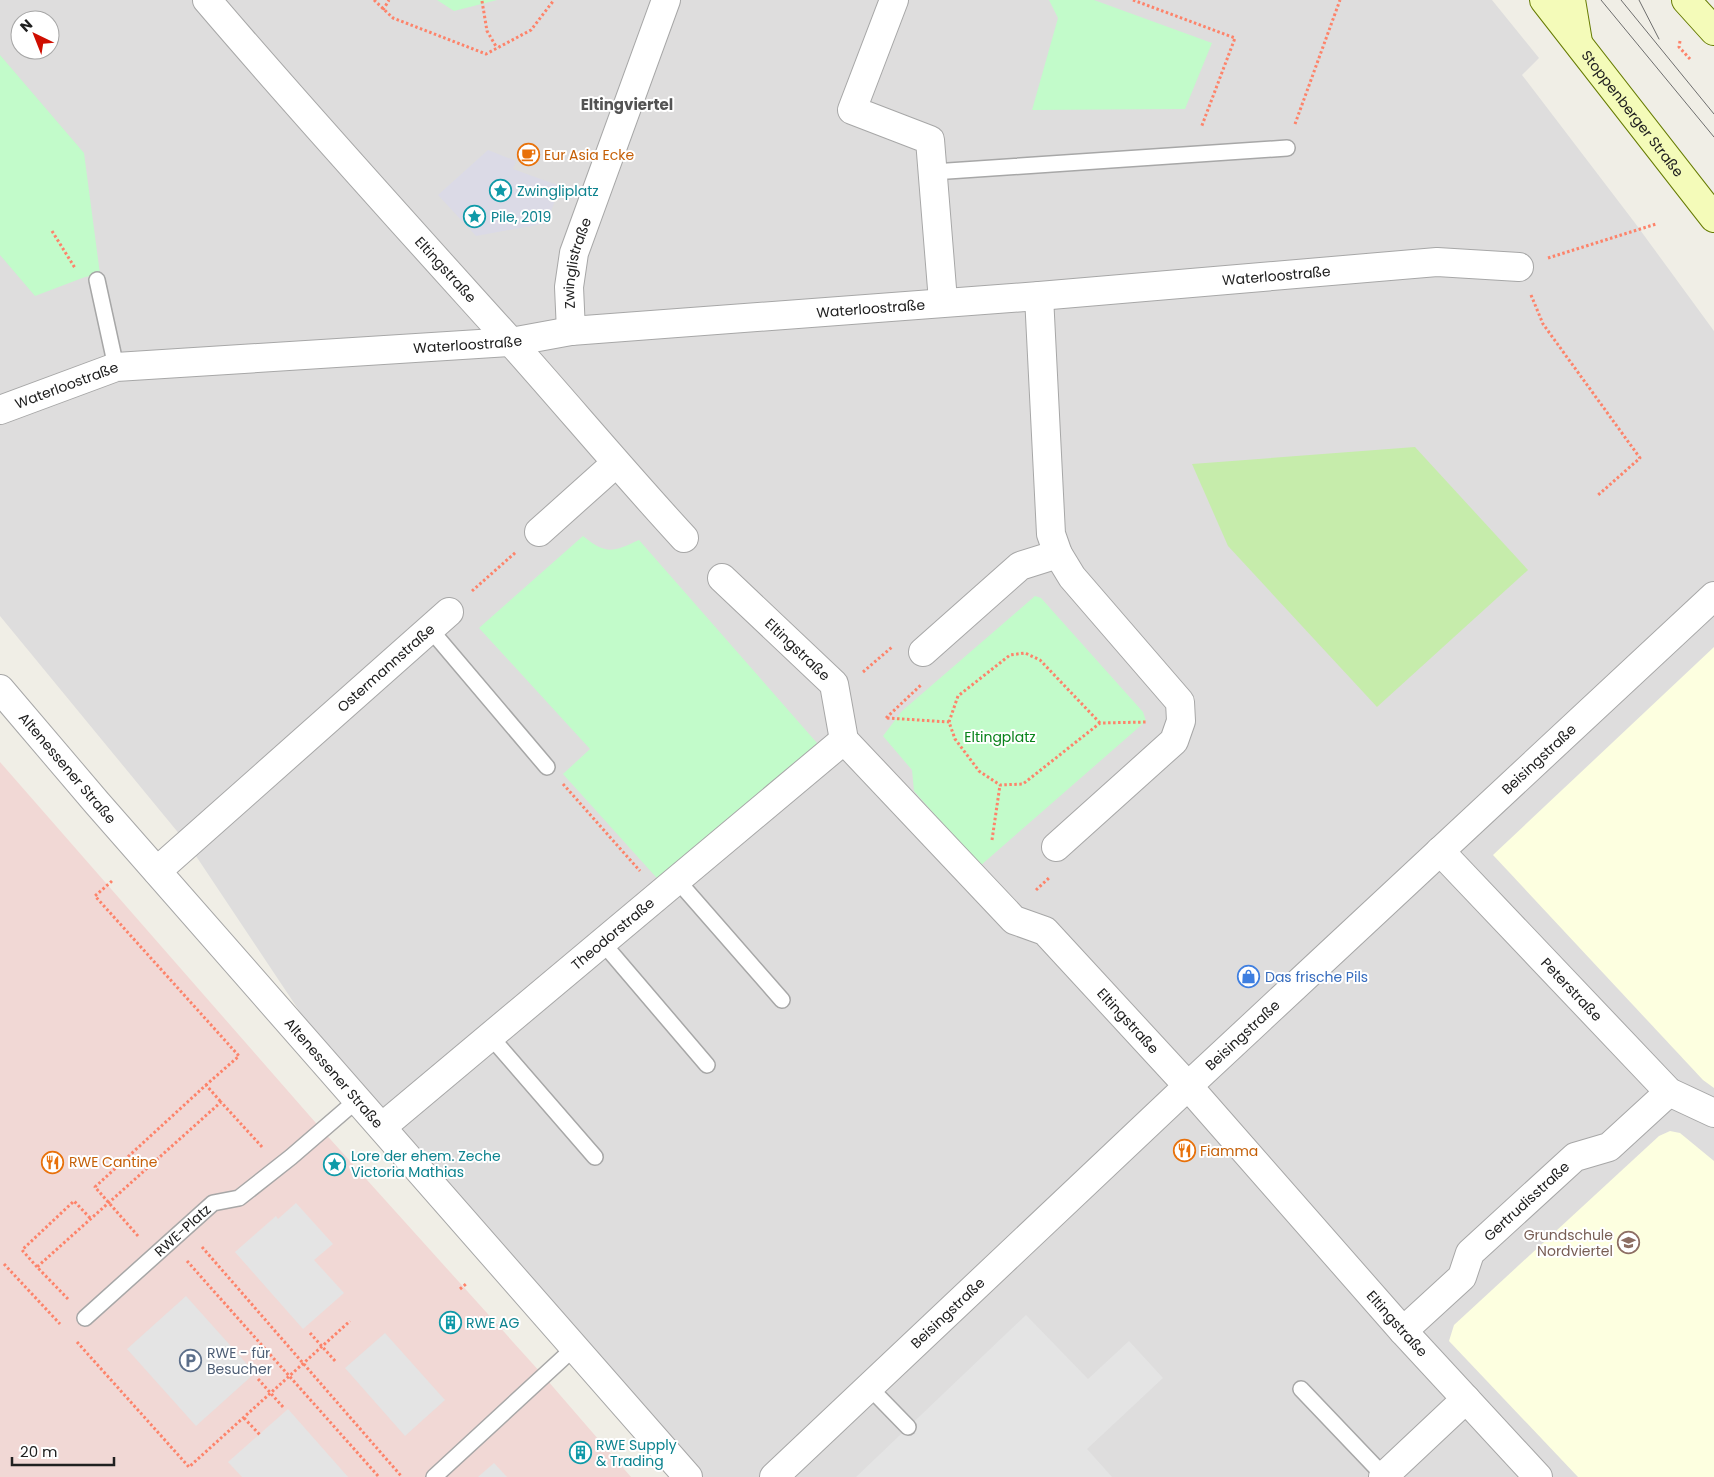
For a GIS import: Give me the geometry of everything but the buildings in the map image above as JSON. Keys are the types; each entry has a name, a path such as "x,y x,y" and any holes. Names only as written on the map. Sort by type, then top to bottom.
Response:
{"main road":[{"path":"1544,0 1578,43"},
{"name":"Stoppenberger Straße","path":"1571,0 1578,43 1714,218"},
{"path":"1686,0 1714,31"}],"street":[{"name":"Eltingstraße","path":"207,0 296,103 511,342 615,464 684,538"},
{"name":"Zwinglistraße","path":"571,330 569,287 574,253 666,0"},
{"path":"894,0 852,110 930,140 933,172"},
{"name":"Waterloostraße","path":"933,172 943,301"},
{"name":"Waterloostraße","path":"0,410 116,367 511,342 571,330 943,301 1039,296 1436,262 1518,267"},
{"path":"1039,296 1051,534 1058,554 1072,577 1180,702 1181,721 1174,741 1056,847"},
{"path":"539,532 615,464"},
{"path":"924,652 1020,566 1058,554"},
{"name":"Eltingstraße","path":"722,578 834,684 844,740 1014,920 1045,931 1188,1086 1402,1331 1538,1477"},
{"name":"Beisingstraße","path":"774,1477 1188,1086 1714,596"},
{"name":"Ostermannstraße","path":"157,871 439,621"},
{"name":"Altenessener Straße","path":"0,689 688,1477"},
{"name":"Theodorstraße","path":"382,1127 844,740"},
{"name":"Peterstraße","path":"1440,851 1669,1092 1714,1113"},
{"name":"Gertrudisstraße","path":"1402,1331 1462,1277 1470,1253 1568,1164 1576,1157 1609,1147 1669,1092"},
{"path":"1383,1476 1466,1399"}],"lane":[{"path":"933,172 1287,148"},
{"path":"97,280 116,367"},
{"path":"439,621 547,767"},
{"path":"668,887 782,1000"},
{"path":"602,942 707,1065"},
{"path":"490,1036 596,1157"},
{"name":"RWE-Platz","path":"85,1318 213,1203 239,1198 357,1100"},
{"path":"434,1477 574,1348"},
{"path":"870,1388 908,1427"},
{"path":"1301,1389 1383,1476"}],"path":[{"path":"374,0 392,18 486,54 531,30 554,0"},
{"path":"383,10 389,0"},
{"path":"1133,0 1235,38 1191,154"},
{"path":"1287,148 1340,0"},
{"path":"482,1 487,31 497,48"},
{"path":"1680,40 1679,47 1690,59"},
{"path":"1597,496 1640,458 1544,324 1518,267 1656,224"},
{"path":"52,231 80,275 88,283 97,280"},
{"path":"439,621 539,532"},
{"path":"1100,722 1040,660 1025,653 1010,655 958,696 949,722 955,739 979,770 1000,785 1023,784 1100,722 1181,721"},
{"path":"886,718 949,722"},
{"path":"547,767 668,887"},
{"path":"992,840 1000,785"},
{"path":"112,881 95,896 239,1056 95,1187 155,1256"},
{"path":"206,1085 279,1166"},
{"path":"38,1267 221,1102"},
{"path":"69,1333 85,1318 22,1250 74,1201 91,1219"},
{"path":"185,1228 402,1477"},
{"path":"170,1241 379,1477"},
{"path":"4,1264 189,1466 350,1322"},
{"path":"460,1289 466,1284"},
{"path":"310,1333 336,1362"},
{"path":"258,1379 283,1408"},
{"path":"244,1418 261,1436"}],"shaded area":[{"path":"0,0 1492,0 1539,58 1522,75 1635,223 1714,331 1714,1477 694,1477 358,1099 190,847 0,616"},
{"name":"Zwingliplatz","path":"488,150 516,161 513,169 560,186 547,223 476,236 438,195"},
{"path":"1714,647 1714,1088 1703,1080 1493,855"},
{"path":"0,762 322,1130 541,1373 631,1477 0,1477"},
{"name":"Grundschule Nordviertel","path":"1670,1131 1680,1133 1714,1161 1714,1477 1578,1477 1449,1341 1454,1325 1659,1136"},
{"name":"RWE - für Besucher","path":"296,1203 333,1244 314,1260 344,1293 303,1329 235,1252 276,1216 278,1219"},
{"name":"RWE - für Besucher","path":"186,1296 255,1373 196,1426 127,1349"},
{"path":"1026,1315 1088,1379 1129,1341 1163,1378 1087,1449 1112,1477 856,1477"},
{"path":"385,1333 445,1400 405,1436 345,1368"},
{"name":"RWE - für Besucher","path":"288,1409 348,1477 242,1477 228,1462"},
{"path":"494,1463 507,1477 478,1477"}],"green space":[{"path":"437,0 497,0 454,11"},
{"path":"1049,0 1094,0 1212,43 1185,109 1032,110 1058,18"},
{"path":"0,55 84,153 100,274 85,277 35,296 0,255"},
{"path":"1415,447 1528,570 1377,707 1228,546 1192,464"},
{"path":"583,536 598,546 610,550 639,540 824,751 664,886 563,774 590,749 479,628"},
{"name":"Eltingplatz","path":"1035,596 1041,598 1143,712 1146,721 980,866 914,791 912,770 883,736 902,711"}],"tram line":[{"path":"1601,0 1714,137"},
{"path":"1621,0 1714,114"},
{"path":"1639,0 1659,39"}],"place":[{"name":"Eur Asia Ecke","path":"528,155"},
{"name":"Zwingliplatz","path":"501,191"},
{"name":"Pile, 2019","path":"475,217"},
{"name":"Das frische Pils","path":"1249,977"},
{"name":"Fiamma","path":"1184,1151"},
{"name":"RWE Cantine","path":"53,1162"},
{"name":"Lore der ehem. Zeche Victoria Mathias","path":"335,1164"},
{"name":"Grundschule Nordviertel","path":"1629,1243"},
{"name":"RWE AG","path":"450,1323"},
{"name":"RWE - für Besucher","path":"191,1361"},
{"name":"RWE Supply & Trading","path":"580,1453"}],"district":[{"name":"Eltingviertel","path":"627,104"}]}
